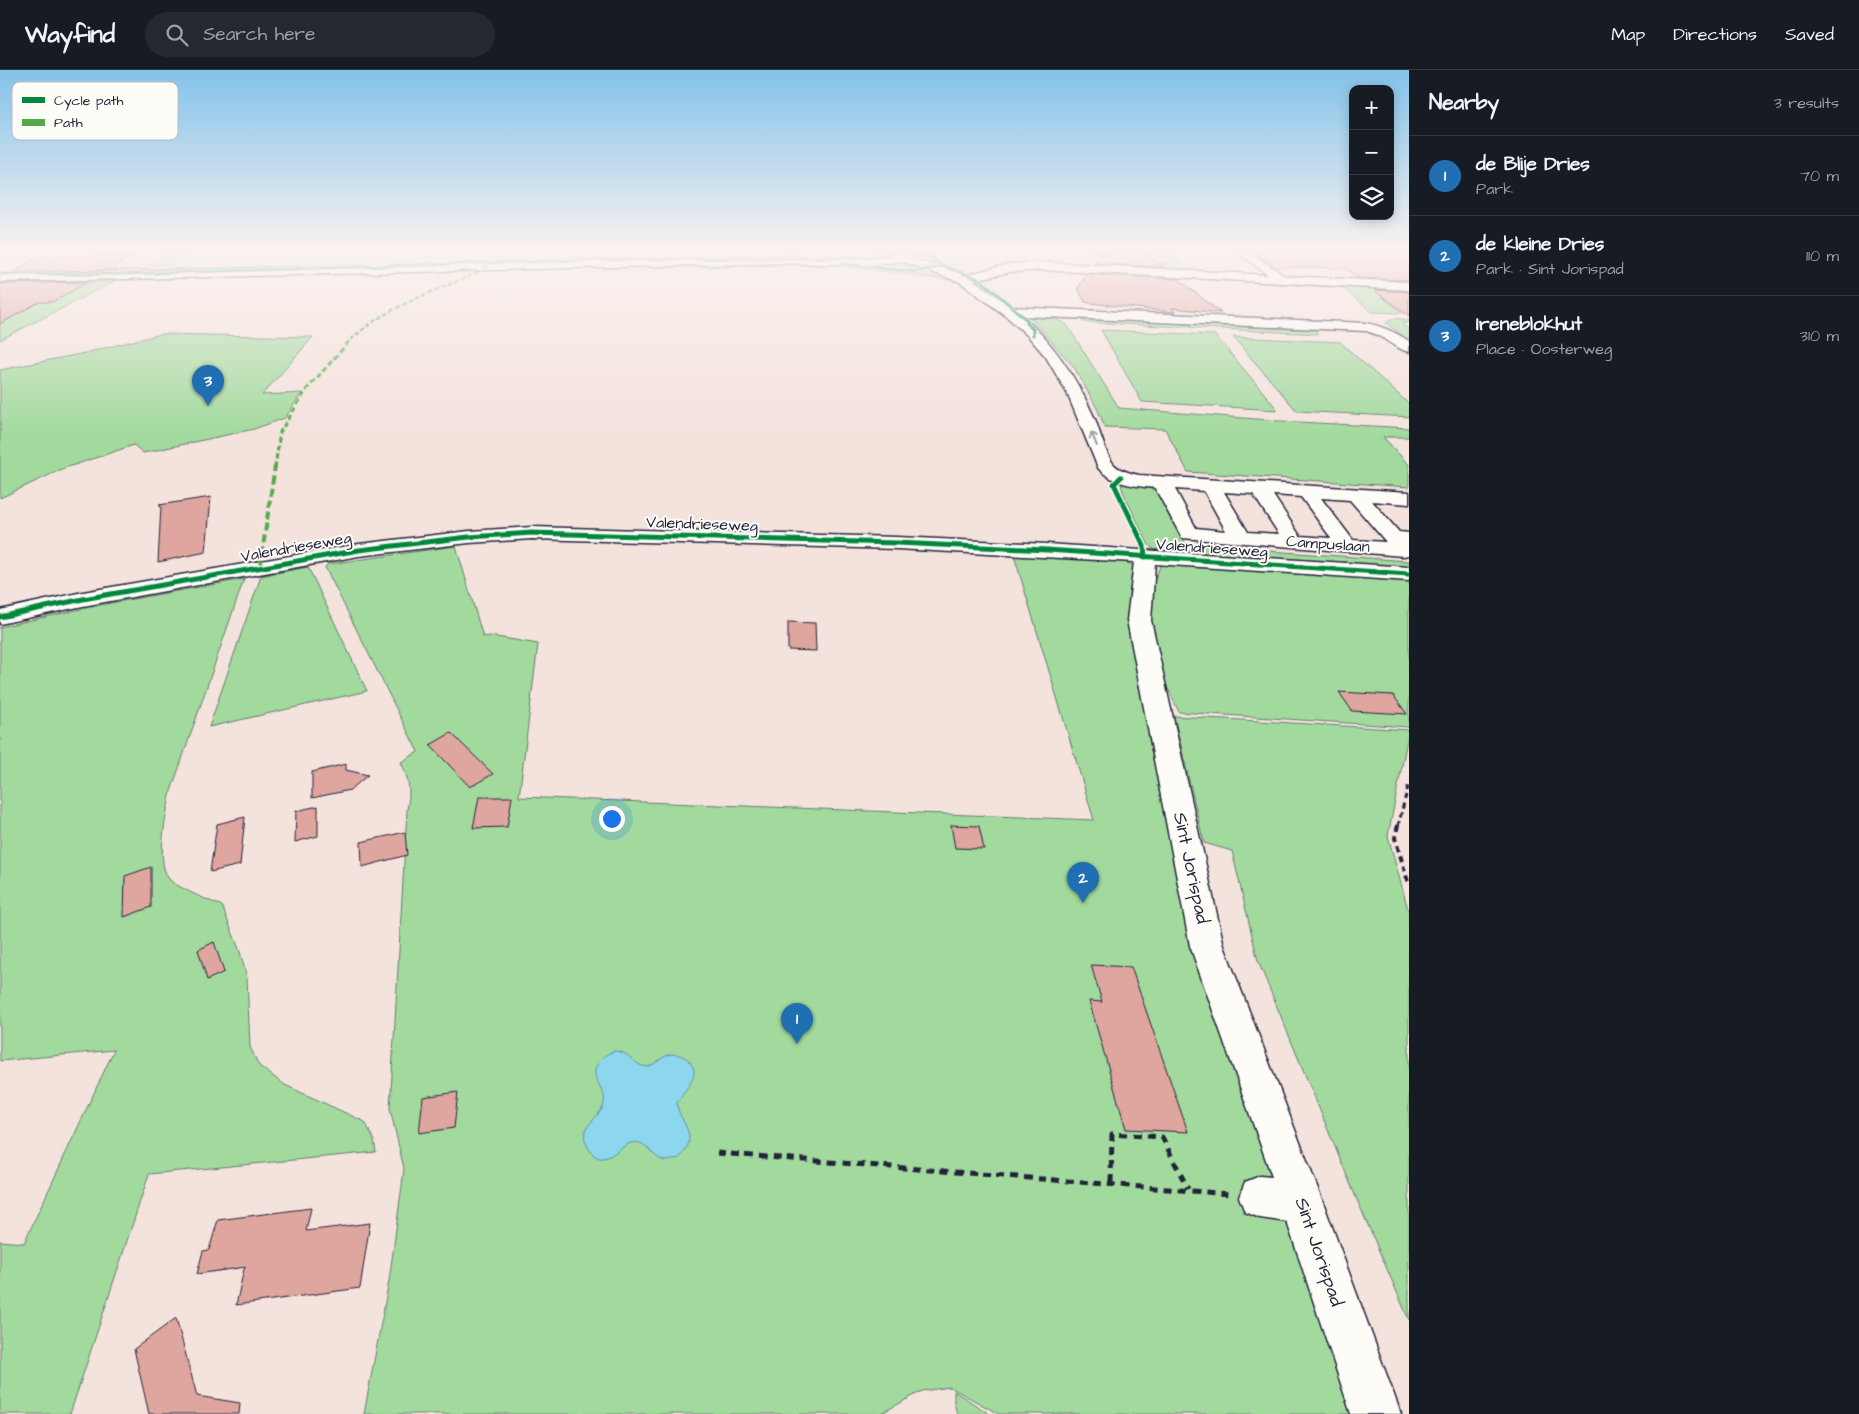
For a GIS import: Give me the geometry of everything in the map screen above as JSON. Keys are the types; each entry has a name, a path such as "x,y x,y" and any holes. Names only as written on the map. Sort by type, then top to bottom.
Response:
{"street":[{"path":"1007,312 1052,354 1067,378 1104,464 1111,472 1121,477 1162,483 1408,498"},
{"path":"1027,312 1366,327 1392,334 1409,348"},
{"path":"1363,312 1384,328 1382,330"},
{"name":"Campuslaan","path":"1162,483 1189,534 1403,550 1401,538"},
{"path":"1211,486 1241,538"},
{"path":"1259,489 1294,542"},
{"path":"1306,492 1347,546"},
{"path":"1356,494 1401,538"},
{"name":"Valendrieseweg","path":"0,616 93,597 359,550 469,536 532,534 868,542 1057,550 1409,574"},
{"name":"Sint Jorispad","path":"1145,557 1139,620 1207,946 1302,1202 1376,1414"},
{"path":"1260,1198 1302,1202"}],"path":[{"path":"1409,783 1395,838 1409,885"},
{"path":"1111,1183 1112,1134 1162,1137 1188,1189"},
{"path":"717,1154 1188,1189 1260,1198"}],"green space":[{"path":"0,312 55,312 0,340"},
{"path":"1372,312 1400,312 1402,313"},
{"path":"1028,315 1056,319 1067,325 1119,408 1280,421 1409,428 1409,437 1383,437 1409,465 1409,487 1188,472 1165,429 1105,427 1097,408 1074,367"},
{"path":"1394,318 1409,320 1409,322 1402,324 1409,330 1409,341 1386,323"},
{"path":"1082,319 1315,330 1318,334 1083,322"},
{"path":"1101,330 1215,335 1278,410 1142,402"},
{"path":"161,334 313,337 262,395 302,393 285,418 254,429 143,453 134,445 62,469 0,498 0,370 85,353"},
{"path":"1233,337 1340,342 1409,404 1409,417 1297,411"},
{"path":"1121,483 1152,485 1158,491 1186,545 1409,561 1409,569 1157,553 1148,544 1123,492"},
{"path":"456,546 483,637 491,636 538,644 519,797 1094,820 1013,552 1118,558 1139,569 1140,579 1129,604 1129,630 1283,1184 1252,1178 1268,1219 1298,1222 1366,1414 999,1414 950,1387 922,1391 880,1414 364,1414 389,1281 404,1168 390,1109 409,797 406,774 401,762 418,752 325,567 328,564"},
{"path":"1161,564 1409,579 1409,727 1179,712 1164,680 1148,617 1153,584"},
{"path":"308,567 367,691 209,727 261,576"},
{"path":"244,579 171,791 163,839 163,864 166,875 172,882 222,906 240,952 247,978 250,1047 259,1066 285,1085 365,1122 374,1140 376,1152 149,1174 70,1414 0,1414 0,1241 24,1243 114,1050 0,1061 0,627 100,605"},
{"path":"1174,716 1409,730 1388,836 1409,913 1409,1320 1258,961 1232,851 1204,843"},
{"path":"954,1391 985,1411 988,1414 957,1414"}],"water":[{"path":"614,1051 624,1053 638,1064 647,1067 665,1056 673,1054 687,1059 692,1065 694,1071 691,1082 677,1103 689,1134 688,1145 678,1158 668,1161 662,1160 638,1142 626,1145 605,1158 599,1158 589,1149 585,1141 586,1129 602,1109 604,1103 603,1093 596,1080 595,1070 602,1058"}],"building":[{"path":"0,312 22,312 0,324"},
{"path":"211,497 206,552 158,562 161,506 159,505"},
{"path":"788,622 815,623 816,651 788,650"},
{"path":"1339,692 1393,695 1407,714 1352,711"},
{"path":"451,733 493,774 470,787 430,745"},
{"path":"346,764 346,770 368,775 350,790 312,798 312,772"},
{"path":"479,797 512,797 507,827 473,828"},
{"path":"318,806 318,836 295,842 296,811"},
{"path":"245,817 240,865 210,872 217,824"},
{"path":"951,825 979,826 984,849 955,848"},
{"path":"405,832 407,855 362,867 361,842"},
{"path":"151,867 151,907 124,917 125,876"},
{"path":"214,942 224,972 207,980 198,950"},
{"path":"1091,965 1131,967 1188,1132 1126,1129 1089,1001 1102,1002"},
{"path":"458,1092 454,1128 419,1133 423,1097"},
{"path":"311,1208 306,1231 370,1223 360,1288 236,1305 246,1267 197,1274 203,1251 209,1250 218,1220"},
{"path":"176,1318 197,1396 240,1403 239,1414 149,1414 134,1349"}],"marked path":[{"path":"260,567 280,432 307,389 354,336 377,319 392,312"}],"cycle path":[{"path":"1017,312 1028,321 1027,324 1033,329 1033,335"},
{"path":"1121,477 1114,484 1144,546 1145,557"},
{"path":"0,617 83,599 359,550 469,537 532,533 897,543 1047,550 1409,574"}],"place":[{"name":"Ireneblokhut","path":"208,406"},
{"name":"de kleine Dries","path":"1083,903"},
{"name":"de Blije Dries","path":"797,1044"}]}
